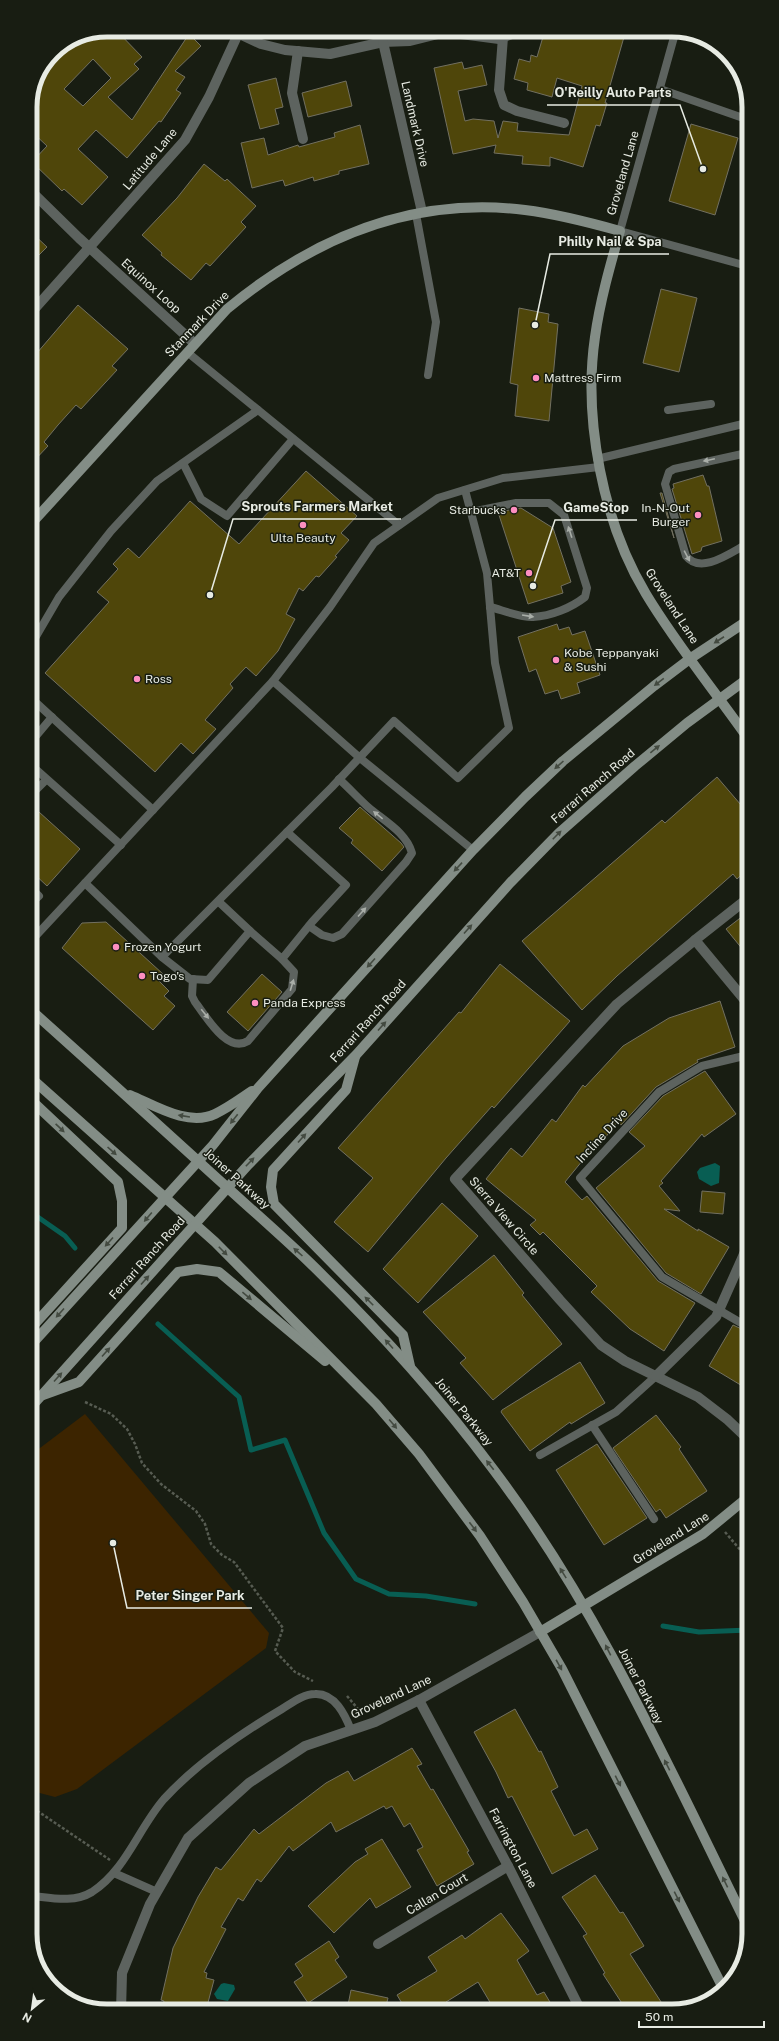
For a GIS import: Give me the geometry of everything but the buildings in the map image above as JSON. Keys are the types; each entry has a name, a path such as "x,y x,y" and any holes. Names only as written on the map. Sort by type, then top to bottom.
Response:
{"main road":[{"name":"Stanmark Drive","path":"37,517 194,343 227,309 256,285 316,248 350,233 419,213 461,209 523,210 580,220 620,231"},
{"name":"Groveland Lane","path":"620,231 600,305 594,338 592,375 598,463 616,529 630,564 646,593 742,730"},
{"path":"37,1339 213,1145 258,1088 473,850 525,797 563,761 649,690 691,658 742,624"},
{"name":"Ferrari Ranch Road","path":"37,1400 227,1188 356,1056 510,883 559,833 635,766 720,698 742,683"},
{"name":"Joiner Parkway","path":"37,1015 305,1259 352,1305 410,1367 494,1469 584,1606 676,1782 742,1915"},
{"path":"356,1056 346,1090 273,1170 270,1187 274,1204 403,1335 410,1367"},
{"path":"37,1083 195,1225 376,1404 418,1454 480,1536 562,1669 721,1983"},
{"path":"121,1091 177,1115 195,1118 214,1114 258,1088"},
{"path":"37,1106 118,1182 122,1201 122,1228 37,1322"},
{"path":"41,1396 79,1382 178,1272 197,1269 219,1272 376,1404"},
{"name":"Groveland Lane","path":"540,1632 718,1524 742,1502"}],"street":[{"name":"Latitude Lane","path":"90,248 185,140 209,97 232,37"},
{"path":"246,37 262,44 298,51 330,54 383,42 410,41 426,37"},
{"path":"484,37 499,39 503,38 499,90 504,105 517,111 564,122"},
{"name":"Landmark Drive","path":"383,42 419,213"},
{"path":"298,51 292,93 303,139"},
{"name":"Equinox Loop","path":"37,197 90,248 194,343"},
{"path":"37,306 90,248"},
{"path":"742,904 695,940 742,997"},
{"name":"Sierra View Circle","path":"656,1376 625,1361 601,1345 455,1179 617,1004 695,940"},
{"path":"742,1259 716,1317 656,1376 698,1397 728,1420 742,1433"},
{"name":"Groveland Lane","path":"121,2004 122,1973 150,1904 188,1838 249,1783 305,1746 375,1722 419,1700 540,1632"},
{"name":"Farrington Lane","path":"419,1700 508,1866 577,2004"},
{"name":"Callan Court","path":"378,1944 508,1866"}],"lane":[{"name":"Groveland Lane","path":"620,231 674,37"},
{"path":"660,89 742,118"},
{"path":"419,213 436,322 428,375"},
{"path":"620,231 742,265"},
{"path":"187,352 399,525"},
{"path":"668,410 711,404"},
{"path":"37,634 59,597 111,531 157,481 258,410"},
{"path":"37,935 274,681 330,607 374,543 438,498 503,478 598,463 742,424"},
{"path":"183,463 201,499 227,516 293,439"},
{"path":"742,454 674,469 669,472 665,484 686,556 691,563 700,565 711,562 742,546"},
{"path":"162,957 219,902 360,758 394,721 458,778 509,728 495,663 487,573 464,490"},
{"path":"471,512 516,503 549,502 564,516 587,588 585,597 575,605 553,613 532,618 490,607"},
{"path":"274,681 360,758 473,850"},
{"path":"37,703 153,810"},
{"path":"37,735 52,717"},
{"path":"37,771 121,845"},
{"path":"309,926 322,935 333,938 342,934 412,853 409,843 398,831 368,807 339,779"},
{"path":"37,789 46,780"},
{"path":"282,960 309,926 346,885 287,832"},
{"path":"85,883 162,957 190,979 208,980 250,931"},
{"path":"193,979 192,996 195,1002 226,1040 233,1044 243,1044 248,1041 292,989 294,972 219,902"},
{"name":"Incline Drive","path":"718,1312 662,1277 580,1178 659,1092 702,1066 742,1056"},
{"path":"718,1312 742,1324"},
{"path":"540,1455 616,1412 656,1376"},
{"path":"592,1425 654,1519"},
{"path":"37,1896 76,1899 91,1892 114,1873 163,1800 186,1777 246,1730 302,1697 315,1694 336,1704 341,1709 351,1730"},
{"path":"114,1873 157,1892"}],"path":[{"path":"85,1402 111,1414 127,1429 135,1444 142,1463 161,1484 196,1512 205,1524 211,1544 222,1555 234,1562 283,1628 275,1651 295,1672 320,1683"},
{"path":"718,1524 742,1552"},
{"path":"345,1694 358,1708"},
{"path":"37,1811 119,1865"}],"shaded area":[{"path":"85,1414 269,1633 266,1648 77,1789 55,1797 37,1792 37,1450"}],"water":[{"path":"715,1163 720,1166 719,1183 711,1186 699,1179 697,1172 700,1168"},
{"path":"224,1983 234,1985 235,1989 228,2001 217,1999 214,1994 221,1984"}],"waterway":[{"path":"37,1216 65,1236 75,1248"},
{"path":"158,1324 239,1397 251,1450 285,1440 324,1533 356,1579 389,1594 426,1596 475,1604"},
{"path":"663,1626 699,1632 742,1630"}],"place":[{"name":"O'Reilly Auto Parts","path":"703,169"},
{"name":"Philly Nail & Spa","path":"535,325"},
{"name":"Mattress Firm","path":"536,378"},
{"name":"Starbucks","path":"514,510"},
{"name":"In-N-Out Burger","path":"698,515"},
{"name":"Ulta Beauty","path":"303,525"},
{"name":"AT&T","path":"529,573"},
{"name":"GameStop","path":"533,586"},
{"name":"Sprouts Farmers Market","path":"210,595"},
{"name":"Kobe Teppanyaki & Sushi","path":"556,660"},
{"name":"Ross","path":"137,679"},
{"name":"Frozen Yogurt","path":"116,947"},
{"name":"Togo's","path":"142,976"},
{"name":"Panda Express","path":"255,1003"},
{"name":"Peter Singer Park","path":"113,1543"}]}
